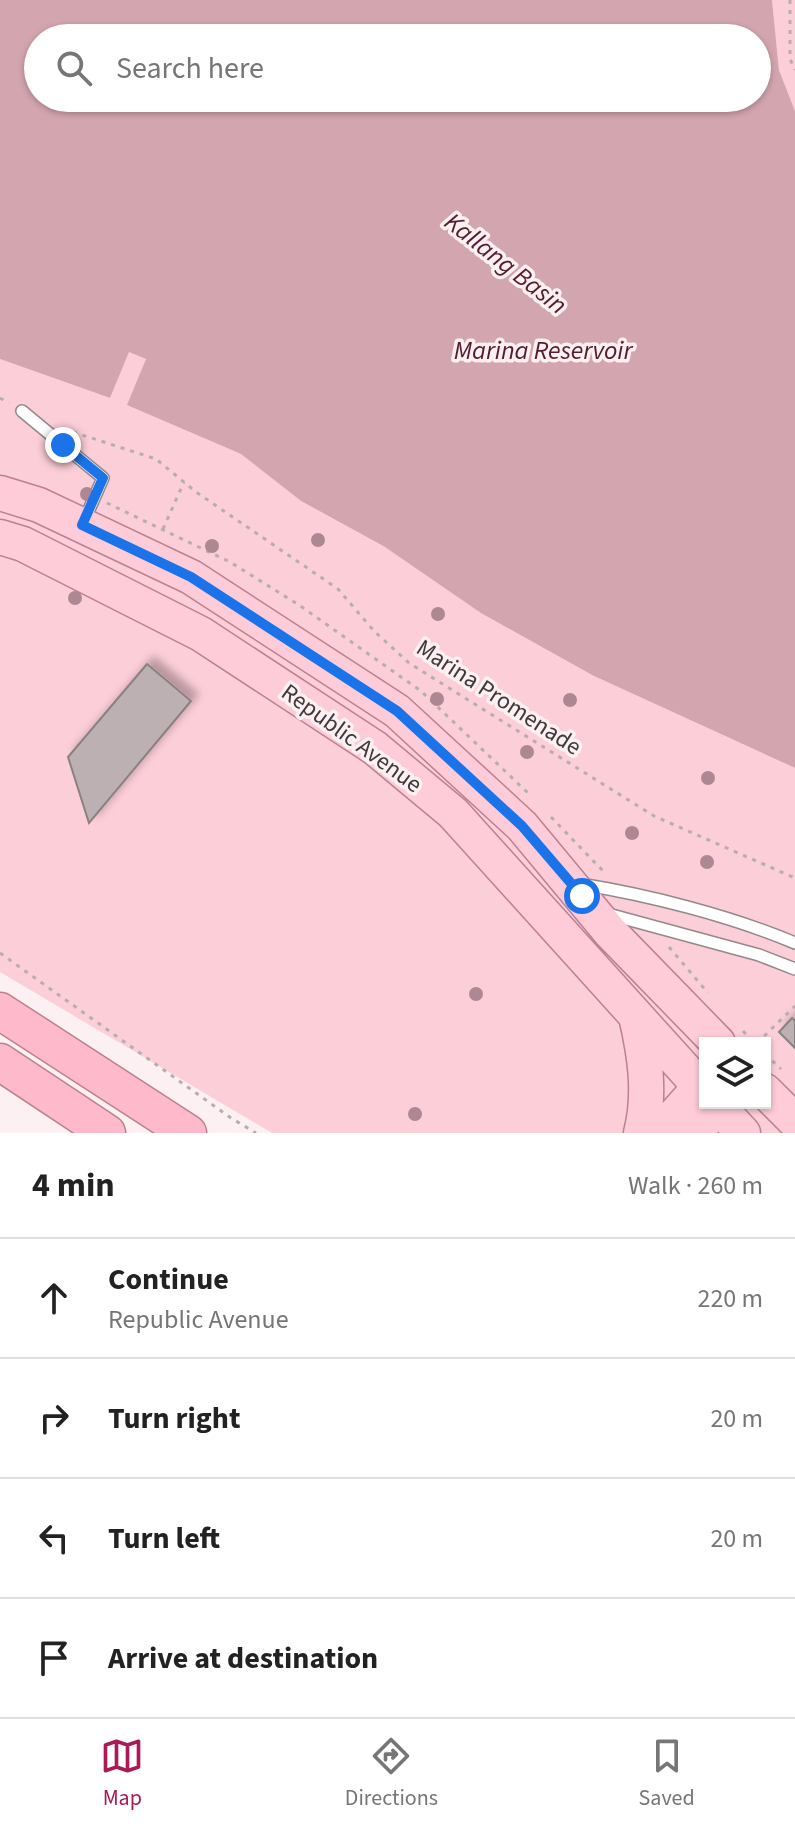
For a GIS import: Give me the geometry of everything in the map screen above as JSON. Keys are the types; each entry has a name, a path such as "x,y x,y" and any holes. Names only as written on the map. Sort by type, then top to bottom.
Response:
{"highway":[{"path":"0,1011 188,1133"},
{"path":"0,1062 107,1133"}],"main road":[{"name":"Republic Avenue","path":"0,493 39,505 191,577 397,711 522,826 712,1037"},
{"name":"Republic Avenue","path":"0,537 23,544 201,634 375,748 453,813 699,1083"},
{"path":"636,1016 644,1053 646,1083 641,1133"},
{"path":"771,1097 795,1121"},
{"path":"659,1133 699,1105"},
{"path":"694,1133 705,1109"},
{"name":"Republic Avenue","path":"722,1109 743,1133"}],"lane":[{"path":"22,411 103,478 82,525"},
{"path":"582,896 619,890 764,930 795,943"},
{"path":"582,896 795,969"}],"path":[{"path":"790,0 790,59 795,70"},
{"path":"0,398 22,411"},
{"name":"Marina Promenade","path":"67,430 156,459 184,482 338,589 374,631 409,663 654,816 795,878"},
{"path":"163,529 184,482"},
{"path":"0,953 256,1133"},
{"path":"763,1037 795,1004"},
{"path":"779,1020 785,1025"}],"shaded area":[{"path":"772,0 795,0 795,111 779,70"},
{"path":"129,351 146,359 128,405 241,454 301,501 385,547 594,676 795,768 795,1133 272,1133 0,972 0,359 110,398"}],"water":[{"name":"Marina Reservoir","path":"0,0 772,0 779,70 795,111 795,768 594,676 481,613 385,547 301,501 241,454 127,405 146,359 129,352 110,398 0,359"}],"building":[{"path":"147,664 191,701 89,823 68,757"},
{"path":"792,1018 795,1021 795,1048 779,1032"}],"route":[{"path":"63,445 103,478 82,525 191,577 397,711 522,826 582,896"}],"water label":[{"name":"Kallang Basin","path":"506,263"}]}
